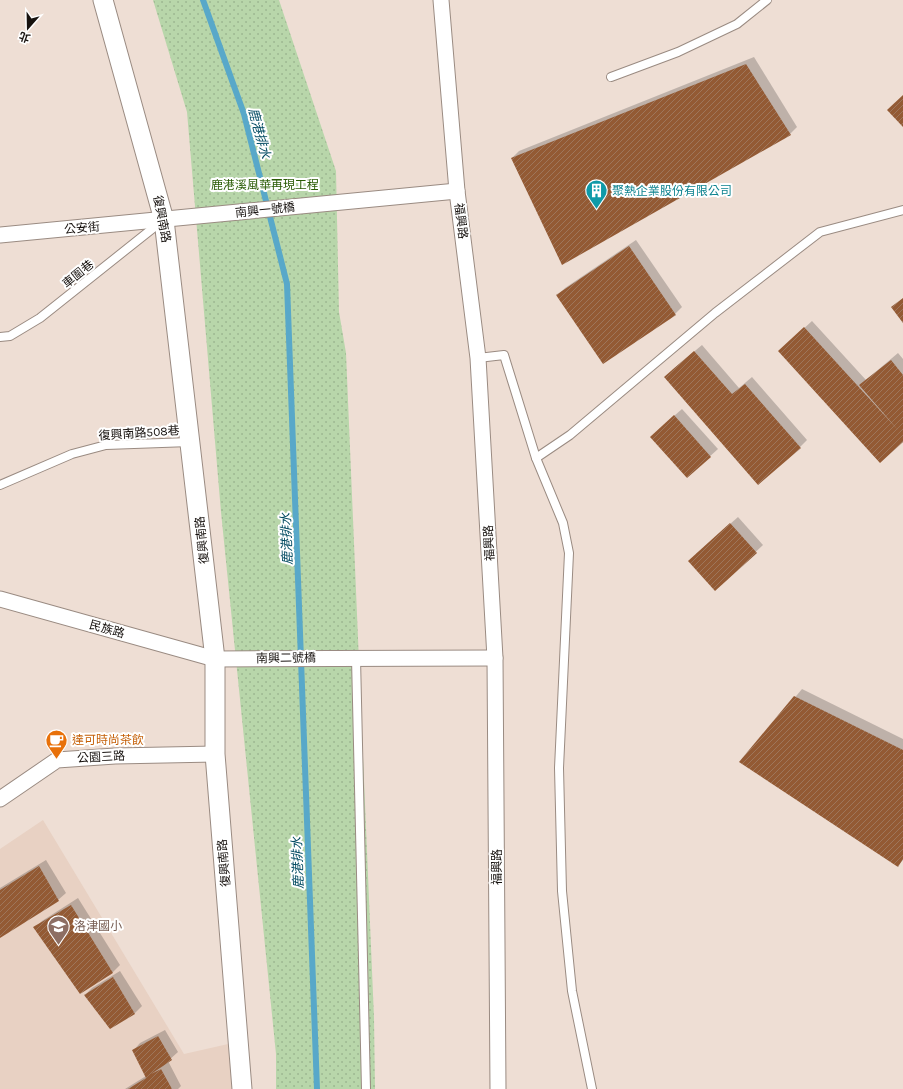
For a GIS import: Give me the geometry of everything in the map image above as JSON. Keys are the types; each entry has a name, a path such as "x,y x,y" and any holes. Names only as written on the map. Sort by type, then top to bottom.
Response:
{"street":[{"name":"復興南路","path":"103,0 164,220 191,442 215,659 215,754 242,1089"},
{"name":"福興路","path":"441,0 457,191 478,358 495,658 498,1089"},
{"name":"南興一號橋","path":"164,220 457,191"},
{"name":"公安街","path":"0,235 164,220"},
{"name":"民族路","path":"0,599 215,659"},
{"name":"南興二號橋","path":"215,659 495,658"},
{"name":"公園三路","path":"0,799 57,760 115,756 215,754"}],"lane":[{"path":"611,77 678,52 737,24 767,0"},
{"path":"536,458 570,435 715,313 820,232 903,210"},
{"name":"車圍巷","path":"0,336 10,336 40,318 164,220"},
{"path":"478,358 504,355 536,458 563,523 569,553 559,768 562,891 572,991 592,1089"},
{"name":"復興南路508巷","path":"0,485 72,454 106,445 191,442"},
{"path":"356,658 366,1089"}],"shaded area":[{"name":"洛津國小","path":"43,820 184,1054 237,1042 237,1089 0,1089 0,849"}],"green space":[{"name":"鹿港溪風華再現工程","path":"153,0 279,0 336,171 339,312 346,353 374,1018 375,1089 276,1089 276,1054 221,512 187,112"}],"building":[{"name":"聚熱企業股份有限公司","path":"746,64 791,135 562,265 511,158"},
{"path":"903,95 903,127 887,110"},
{"path":"629,246 676,315 603,364 556,295"},
{"path":"903,298 903,323 891,307"},
{"path":"804,327 898,430 859,385 891,360 903,375 903,442 880,463 778,351"},
{"path":"694,351 732,394 745,384 801,448 758,485 664,377"},
{"path":"674,415 711,457 687,478 650,437"},
{"path":"730,523 757,553 715,591 688,561"},
{"path":"794,696 903,750 903,859 898,867 739,762"},
{"path":"39,866 59,901 0,938 0,890"},
{"path":"71,905 113,973 80,994 33,927"},
{"path":"113,977 135,1014 110,1029 84,995"},
{"path":"158,1036 172,1060 151,1074 161,1069 172,1089 128,1089 146,1078 132,1050"}],"waterway":[{"name":"鹿港排水","path":"203,0 244,114 287,284 317,1089"}],"place":[{"name":"聚熱企業股份有限公司","path":"596,210"},
{"name":"達可時尚茶飲","path":"57,760"},
{"name":"洛津國小","path":"59,946"}]}
